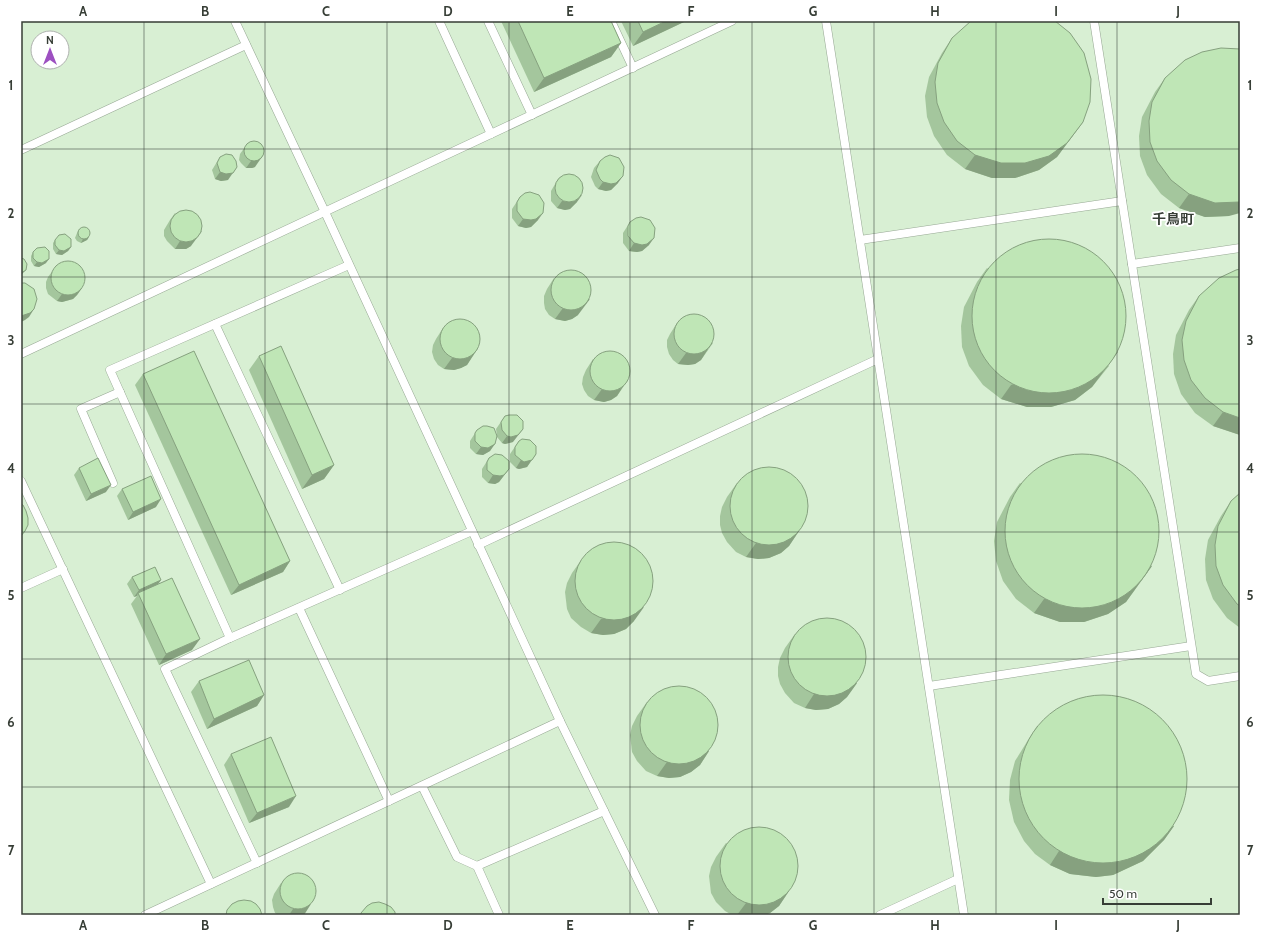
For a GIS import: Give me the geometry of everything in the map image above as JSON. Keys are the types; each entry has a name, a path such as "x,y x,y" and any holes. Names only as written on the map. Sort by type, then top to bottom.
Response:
{"lane":[{"path":"235,21 325,212 560,722 655,915"},
{"path":"439,21 490,134"},
{"path":"488,21 532,115"},
{"path":"611,21 633,68"},
{"path":"21,354 732,21"},
{"path":"826,21 964,915"},
{"path":"1094,21 1196,674 1208,681 1240,676"},
{"path":"21,150 246,45"},
{"path":"860,240 1122,201"},
{"path":"1132,264 1240,248"},
{"path":"230,638 110,370 349,265"},
{"path":"216,324 340,590"},
{"path":"478,545 878,359"},
{"path":"114,483 81,409 120,392"},
{"path":"21,481 211,884"},
{"path":"256,863 165,669 230,638 472,531"},
{"path":"21,588 63,569"},
{"path":"299,608 389,801"},
{"path":"928,686 1191,646"},
{"path":"144,915 158,912 211,884 560,722"},
{"path":"422,786 457,857 477,866 499,915"},
{"path":"477,866 604,811"},
{"path":"880,915 958,879"}],"shaded area":[{"path":"21,21 1240,21 1240,915 21,915"}],"building":[{"path":"518,21 611,21 621,43 544,78"},
{"path":"638,21 666,21 643,32"},
{"path":"971,21 1055,21 1070,33 1084,53 1091,79 1090,102 1083,122 1067,143 1049,156 1025,163 1001,163 975,155 957,141 944,122 937,103 935,82 938,63 952,38"},
{"path":"1221,48 1240,49 1240,202 1215,203 1189,194 1171,180 1157,161 1150,142 1149,121 1152,102 1165,78 1185,60 1202,52"},
{"path":"254,141 261,144 264,151 261,158 254,161 247,158 244,151 247,144"},
{"path":"226,154 232,155 236,161 237,167 233,173 226,174 220,172 217,163 220,157"},
{"path":"610,155 619,158 624,167 623,176 616,183 611,184 603,182 596,170 600,161"},
{"path":"569,174 579,178 583,188 579,198 569,202 559,198 555,188 559,178"},
{"path":"530,192 539,195 544,203 543,213 536,219 531,220 523,219 517,211 517,202 520,197 525,193"},
{"path":"183,210 189,210 198,214 202,226 198,238 189,242 183,242 174,238 170,229 170,223 174,214"},
{"path":"641,217 650,220 655,228 654,238 647,244 642,245 634,243 628,236 628,226 630,222"},
{"path":"82,227 86,227 90,233 86,239 82,239 78,235 78,231"},
{"path":"65,234 71,239 71,247 64,251 59,250 55,245 55,240 59,235"},
{"path":"1041,239 1057,239 1079,244 1104,261 1121,286 1125,301 1125,331 1121,346 1104,371 1079,388 1057,393 1041,393 1019,388 1000,376 989,365 977,346 972,324 972,308 977,286 989,267 1000,256 1019,244"},
{"path":"45,247 49,251 49,259 42,263 37,262 33,258 33,252 37,248"},
{"path":"21,258 24,259 27,264 26,270 21,273"},
{"path":"68,261 80,266 85,278 80,290 68,295 56,290 51,278 56,266"},
{"path":"1240,269 1240,418 1223,412 1205,398 1191,380 1184,360 1182,340 1186,321 1199,296 1219,278"},
{"path":"567,270 575,270 582,273 588,279 591,290 588,301 582,307 575,310 567,310 560,307 554,301 551,294 551,286 554,279 560,273"},
{"path":"21,283 25,283 34,289 37,299 34,309 30,313 21,316"},
{"path":"690,314 698,314 705,317 711,323 714,334 711,345 705,351 698,354 690,354 683,351 677,345 674,338 674,330 677,323 683,317"},
{"path":"464,319 471,322 477,328 480,339 479,347 471,356 464,359 456,359 449,356 441,347 440,335 443,328 452,320"},
{"path":"281,346 334,465 312,475 259,356"},
{"path":"194,351 290,561 239,585 143,374"},
{"path":"606,351 614,351 621,354 627,360 630,371 627,382 621,388 614,391 606,391 599,388 593,382 590,375 590,367 593,360 599,354"},
{"path":"517,415 523,421 523,429 518,435 511,437 507,436 502,430 501,422 505,416"},
{"path":"483,426 494,428 497,436 495,444 488,448 481,447 475,441 475,433"},
{"path":"522,439 530,440 536,446 536,454 532,460 524,462 515,455 515,447"},
{"path":"495,454 502,455 509,461 509,469 504,475 493,475 487,470 487,462 489,458"},
{"path":"1074,454 1090,454 1112,459 1137,476 1154,501 1158,516 1158,546 1154,561 1137,586 1112,603 1090,608 1074,608 1052,603 1033,591 1022,580 1010,561 1005,539 1005,523 1010,501 1022,482 1033,471 1052,459"},
{"path":"98,458 111,485 91,494 79,468"},
{"path":"761,467 777,467 791,473 802,484 808,498 808,514 802,528 791,539 777,545 761,545 747,539 736,528 730,514 730,498 736,484 747,473"},
{"path":"151,476 161,499 133,512 122,489"},
{"path":"1240,493 1240,606 1223,585 1216,566 1215,545 1218,526 1231,501"},
{"path":"21,504 26,511 28,525 21,536"},
{"path":"614,542 629,545 642,553 650,566 653,581 650,596 642,609 629,617 614,620 599,617 586,609 578,596 575,581 578,566 586,553 599,545"},
{"path":"155,567 161,580 139,590 132,577"},
{"path":"172,578 200,639 166,654 138,593"},
{"path":"827,618 842,621 855,629 863,642 866,657 863,672 855,685 842,693 827,696 812,693 799,685 791,672 788,657 791,642 799,629 812,621"},
{"path":"249,660 264,695 214,719 199,681"},
{"path":"671,686 687,686 701,692 712,703 718,717 718,733 712,747 701,758 687,764 671,764 657,758 646,747 640,733 640,717 646,703 657,692"},
{"path":"1103,695 1127,699 1143,705 1156,714 1168,726 1177,739 1183,755 1187,779 1183,803 1177,819 1168,832 1156,844 1143,853 1127,859 1103,863 1079,859 1063,853 1050,844 1038,832 1029,819 1023,803 1019,779 1023,755 1029,739 1038,726 1050,714 1063,705 1079,699"},
{"path":"271,737 296,796 257,813 231,754"},
{"path":"759,827 774,830 787,838 795,851 798,866 795,881 787,894 774,902 759,905 744,902 731,894 723,881 720,866 723,851 731,838 744,830"},
{"path":"302,873 311,878 315,884 315,898 311,904 302,909 294,909 285,904 281,898 280,887 285,878 291,874"},
{"path":"244,900 251,901 256,904 262,915 226,915 227,910 232,904"},
{"path":"379,902 391,907 395,912 395,915 361,915 367,906 372,903"}],"district":[{"name":"千鳥町","path":"1173,219"}]}
